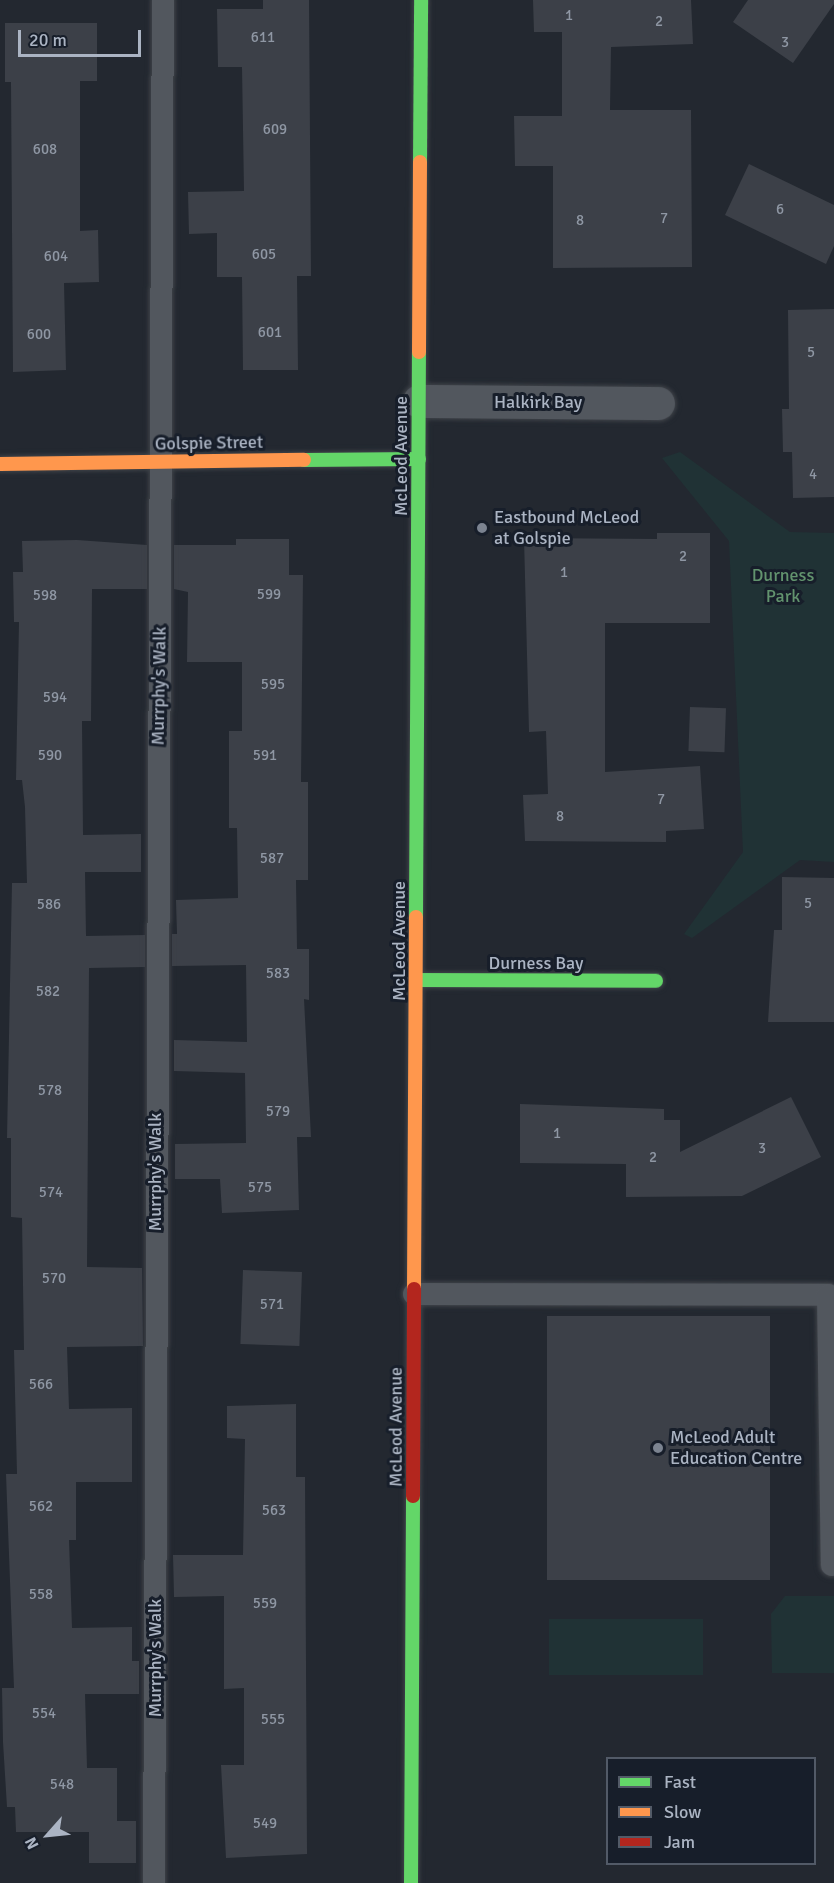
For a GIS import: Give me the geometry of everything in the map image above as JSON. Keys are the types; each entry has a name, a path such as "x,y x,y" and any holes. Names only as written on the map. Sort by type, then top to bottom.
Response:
{"street":[{"name":"McLeod Avenue","path":"411,1883 421,0"},
{"name":"Halkirk Bay","path":"419,401 658,403"},
{"name":"Golspie Street","path":"0,464 419,459"},
{"name":"Durness Bay","path":"417,980 656,981"}],"lane":[{"name":"Murrphy's Walk","path":"154,1883 163,0"},
{"path":"414,1294 828,1295 832,1565"}],"green space":[{"name":"Durness Park","path":"680,452 790,532 834,533 834,862 800,860 692,938 684,934 743,852 729,541 662,458"},
{"path":"785,1596 834,1596 834,1673 772,1673 771,1614"},
{"path":"549,1619 703,1619 703,1675 549,1675"}],"building":[{"path":"263,0 309,0 311,276 297,276 298,370 243,370 242,277 217,277 217,233 189,234 188,192 244,191 242,67 218,67 217,9 263,9"},
{"path":"533,0 691,0 693,44 611,47 610,110 691,110 692,267 553,268 553,166 515,166 514,116 562,116 562,32 534,32"},
{"path":"748,0 834,0 834,4 793,63 733,22"},
{"path":"5,23 97,23 97,81 80,81 80,231 98,230 99,282 64,283 66,370 13,372 11,82 5,82"},
{"path":"749,164 834,205 834,246 826,264 725,215"},
{"path":"834,309 834,497 793,498 792,452 783,452 782,409 789,409 788,310"},
{"path":"657,533 710,533 710,623 605,623 605,772 700,766 704,829 666,831 666,842 525,841 523,795 548,794 546,731 529,732 524,538 657,539"},
{"path":"236,539 289,539 289,575 303,575 301,782 308,782 308,880 296,880 297,949 309,949 309,1000 304,999 311,1137 297,1137 299,1210 222,1213 220,1179 175,1179 175,1144 246,1143 245,1073 174,1071 174,1040 247,1042 246,965 172,966 172,934 177,934 176,900 238,898 237,828 229,828 229,731 242,731 242,662 187,662 188,592 174,589 174,545 236,545"},
{"path":"77,540 147,545 147,589 92,589 91,721 82,721 83,835 141,834 141,872 85,872 86,936 145,935 145,967 89,968 87,1267 142,1268 143,1346 67,1347 69,1409 132,1408 132,1482 76,1482 76,1540 69,1540 72,1628 132,1627 132,1661 139,1661 139,1694 85,1694 87,1768 117,1768 117,1821 136,1821 136,1863 89,1863 89,1832 16,1832 15,1807 7,1807 3,1742 2,1688 14,1688 6,1474 17,1474 14,1350 24,1350 22,1218 11,1217 11,1138 7,1138 12,883 27,883 25,807 22,780 16,780 19,622 14,622 13,572 23,572 22,541"},
{"path":"690,707 726,708 724,752 688,751"},
{"path":"782,877 834,878 834,1022 768,1022 774,930 782,930"},
{"path":"791,1097 821,1157 742,1196 626,1197 626,1164 520,1163 520,1104 664,1109 664,1120 680,1120 680,1152"},
{"path":"243,1270 302,1272 299,1346 240,1344"},
{"name":"McLeod Adult Education Centre","path":"547,1316 770,1316 770,1580 547,1580"},
{"path":"296,1404 296,1477 305,1477 307,1854 226,1858 221,1765 244,1765 244,1688 224,1689 224,1596 174,1597 173,1555 243,1555 245,1439 227,1438 227,1406"}],"traffic: fast":[{"path":"420,162 421,0"},
{"path":"416,917 419,352"},
{"path":"304,460 419,459"},
{"path":"417,980 656,981"},
{"path":"411,1883 413,1496"}],"traffic: slow":[{"path":"419,352 420,162"},
{"path":"0,464 304,460"},
{"path":"414,1289 416,917"}],"traffic: jam":[{"path":"413,1496 414,1289"}],"place":[{"name":"Eastbound McLeod at Golspie","path":"482,528"},
{"name":"McLeod Adult Education Centre","path":"658,1448"}]}
